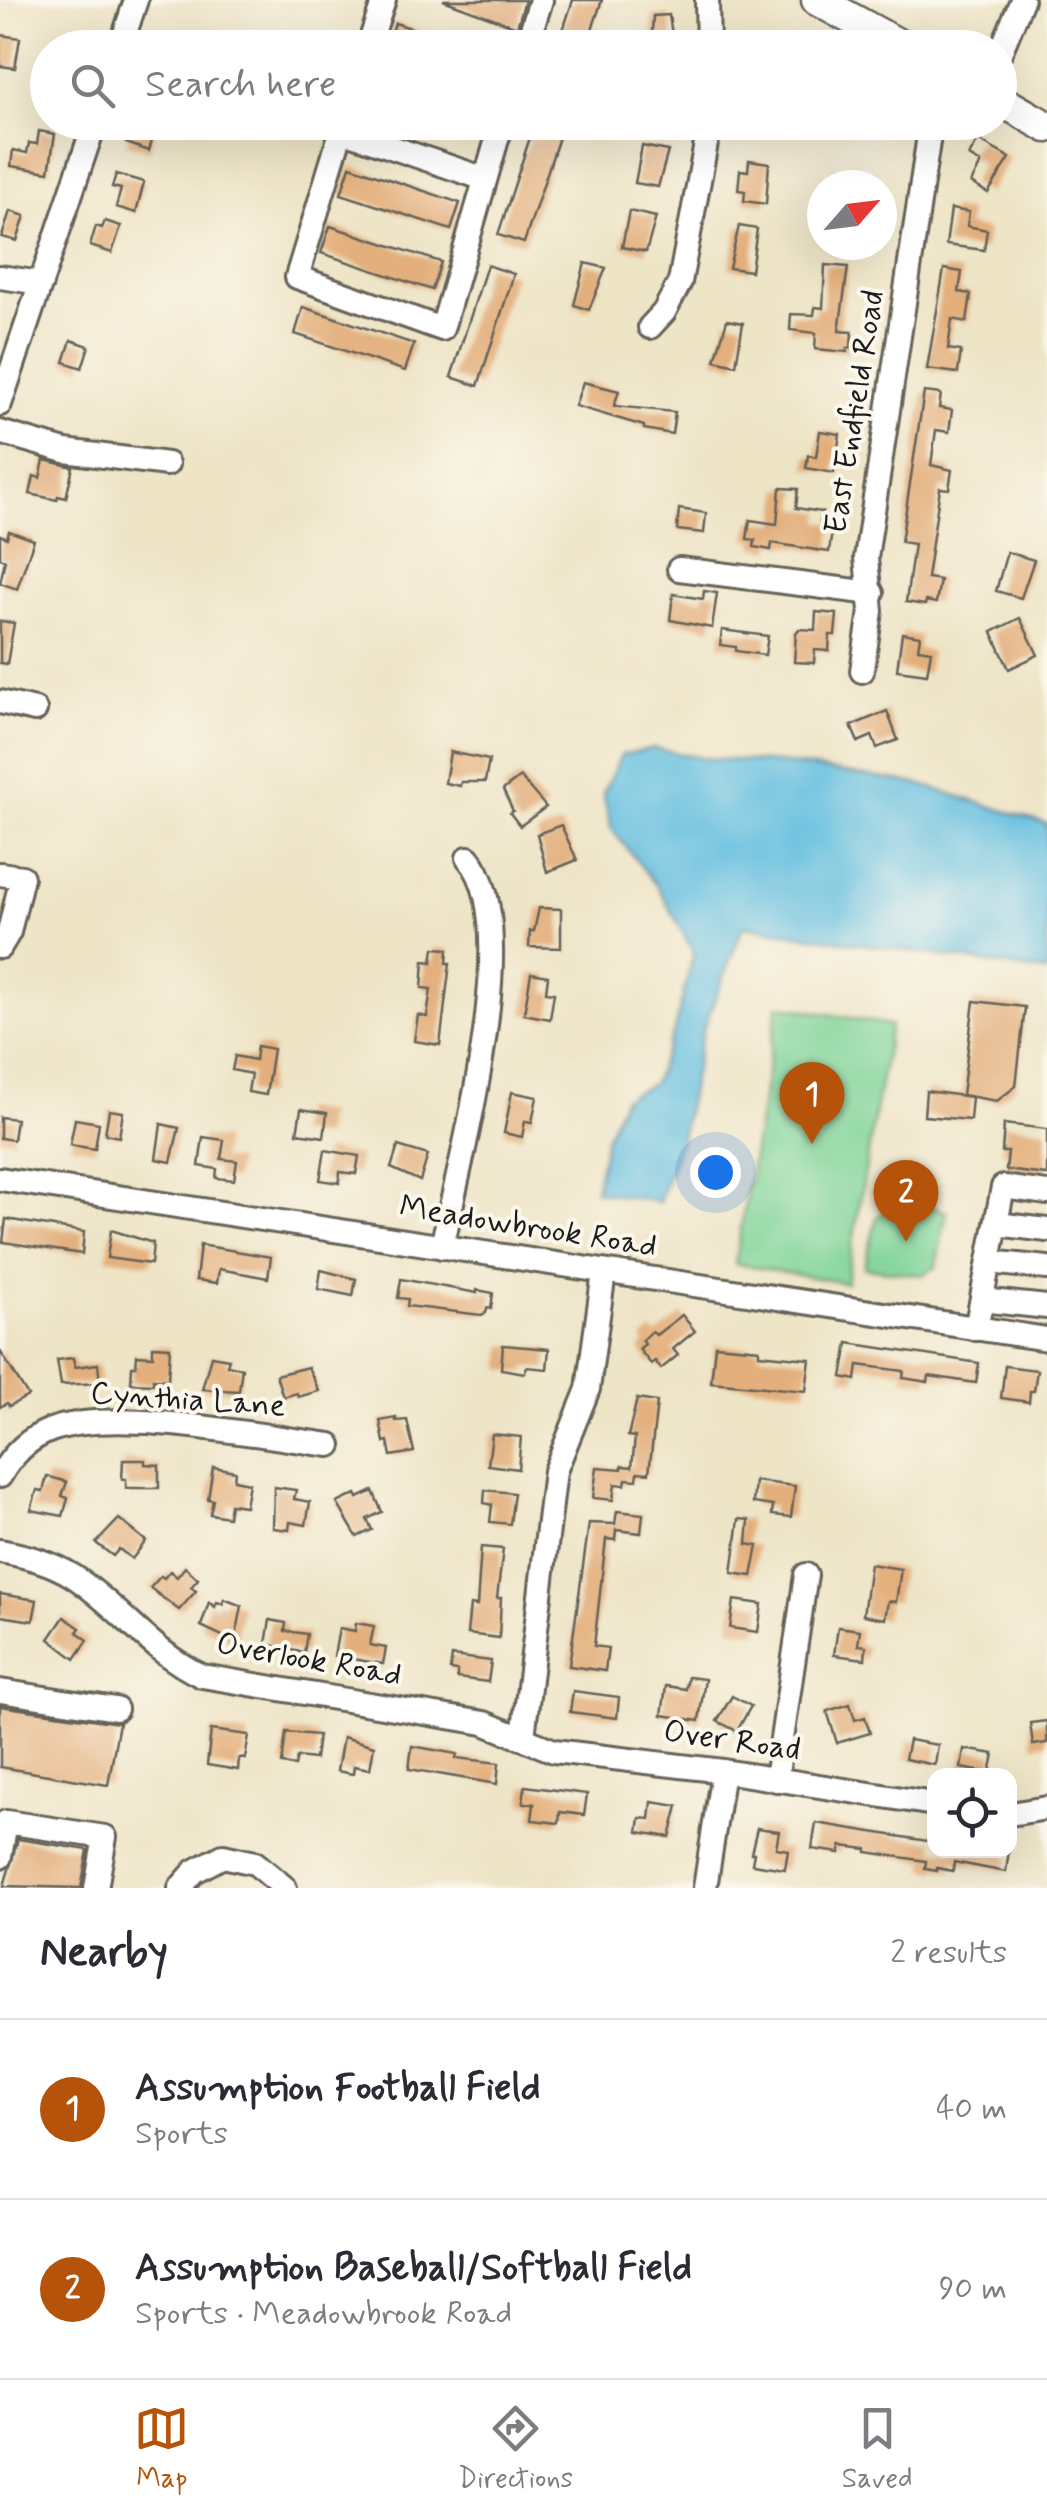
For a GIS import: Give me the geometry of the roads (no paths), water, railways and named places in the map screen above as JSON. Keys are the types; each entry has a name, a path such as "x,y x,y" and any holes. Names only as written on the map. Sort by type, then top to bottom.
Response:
{"main road":[{"path":"818,0 872,30"},
{"path":"1017,110 1047,127"}],"street":[{"path":"126,30 136,0"},
{"path":"374,30 384,0"},
{"path":"532,30 541,0"},
{"path":"707,0 708,30"},
{"path":"1010,30 1022,0"},
{"path":"0,404 89,140"},
{"path":"339,140 297,276 442,329 497,140"},
{"path":"381,140 485,179"},
{"path":"650,327 664,312 680,282 707,140"},
{"name":"East Endfield Road","path":"862,671 872,593 866,558 928,140"},
{"path":"0,277 40,283"},
{"path":"0,432 65,451 167,464"},
{"path":"679,569 872,593"},
{"path":"0,702 36,710"},
{"path":"442,1247 489,1015 489,901 468,858"},
{"path":"0,874 22,877 10,932 0,946"},
{"name":"Meadowbrook Road","path":"0,1178 1047,1339"},
{"path":"976,1329 1003,1186 1047,1193"},
{"path":"997,1224 1047,1230"},
{"path":"989,1262 1047,1268"},
{"path":"522,1736 555,1470 588,1389 604,1272"},
{"path":"982,1300 1047,1307"},
{"name":"Cynthia Lane","path":"0,1476 14,1454 30,1441 66,1426 137,1422 330,1445"},
{"name":"Overlook Road","path":"0,1551 27,1556 71,1575 170,1658 202,1676 484,1723 522,1736"},
{"path":"776,1780 806,1575"},
{"path":"0,1691 116,1709"},
{"name":"Over Road","path":"522,1736 554,1751 723,1771 927,1803"},
{"path":"705,1888 723,1771"},
{"path":"1017,1813 1047,1808"},
{"path":"0,1856 6,1822 105,1837 96,1888"},
{"path":"180,1888 195,1872 223,1856 255,1863 285,1888"}],"water":[{"path":"653,748 702,758 780,763 919,784 1047,824 1047,972 743,926 703,1030 681,1138 659,1202 595,1191 606,1136 623,1099 653,1083 674,1031 694,952 659,889 611,828 603,793 621,755"}],"place":[{"name":"Assumption Football Field","path":"812,1144"},
{"name":"Assumption Baseball/Softball Field","path":"906,1242"}]}
